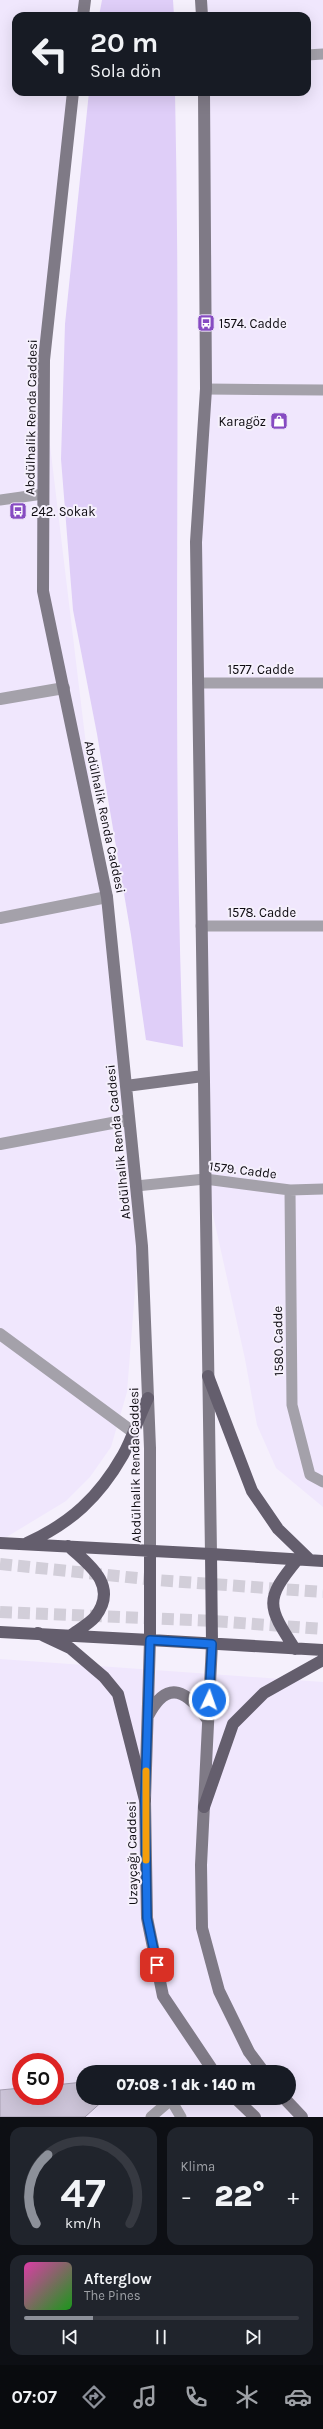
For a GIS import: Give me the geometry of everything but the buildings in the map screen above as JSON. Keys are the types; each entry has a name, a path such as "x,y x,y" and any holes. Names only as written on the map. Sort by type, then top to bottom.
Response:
{"main road":[{"path":"84,12 85,0"},
{"path":"201,0 202,12"},
{"name":"Abdülhalik Renda Caddesi","path":"73,96 44,360 43,590 107,897 128,1120 142,1246 148,1398 150,1551"},
{"path":"204,96 206,388 196,542 212,1644 201,1865 202,1928 219,1990 249,2052 259,2065"},
{"path":"126,1086 203,1076"},
{"path":"208,1376 252,1491 278,1529 304,1560"},
{"path":"24,1544 53,1531 78,1513 102,1486 123,1454 148,1398"},
{"path":"0,1543 323,1561"},
{"path":"68,1546 94,1569 104,1585 102,1605 94,1618 70,1636"},
{"path":"150,1551 150,1640"},
{"path":"295,1648 274,1615 273,1602 279,1582 304,1560"},
{"path":"0,1632 323,1650"},
{"path":"38,1633 70,1648 104,1677 118,1694 145,1800"},
{"name":"Uzayçağı Caddesi","path":"150,1640 145,1800 147,1918 163,1996 206,2065"},
{"path":"204,1807 233,1724 264,1693 323,1660"},
{"path":"147,1719 155,1702 161,1697 179,1693 187,1695 197,1704 208,1720"},
{"path":"242,2105 255,2117"},
{"path":"291,2105 302,2117"}],"street":[{"path":"0,699 64,688"},
{"path":"0,918 107,897"},
{"path":"0,1144 128,1120"},
{"path":"0,1334 133,1432"}],"lane":[{"path":"311,55 323,54"},
{"path":"206,388 323,390"},
{"path":"0,500 44,494"},
{"name":"1577. Cadde","path":"198,683 323,683"},
{"name":"1578. Cadde","path":"201,926 323,926"},
{"name":"1579. Cadde","path":"136,1186 205,1179 290,1190 323,1189"},
{"name":"1580. Cadde","path":"290,1190 292,1405 310,1475 323,1482"},
{"path":"151,2117 165,2105"},
{"path":"175,2105 181,2117"}],"shaded area":[{"path":"0,0 79,0 79,12 12,12 12,96 74,96 44,395 99,853 140,1227 127,1392 111,1447 90,1477 66,1501 0,1541"},
{"path":"102,0 173,0 174,12 100,12"},
{"path":"201,0 323,0 323,1507 276,1468 257,1425 245,1359 205,1179 196,542 206,389 204,96 311,96 311,12 202,12"},
{"path":"89,96 175,96 178,331 178,808 179,927 183,1047 146,1040 131,935 97,734 73,610 61,459 65,324"},
{"path":"0,1659 323,1682 323,2117 0,2117"}],"tunnel":[{"path":"0,1564 156,1580 323,1592"},
{"path":"0,1612 213,1621 323,1629"}],"slow traffic":[{"path":"146,1771 146,1860"}],"place":[{"name":"1574. Cadde","path":"206,323"},
{"name":"Karagöz","path":"279,421"},
{"name":"242. Sokak","path":"18,511"}],"route":[{"path":"157,1965 147,1918 145,1800 150,1640 212,1644 209,1700"}]}
